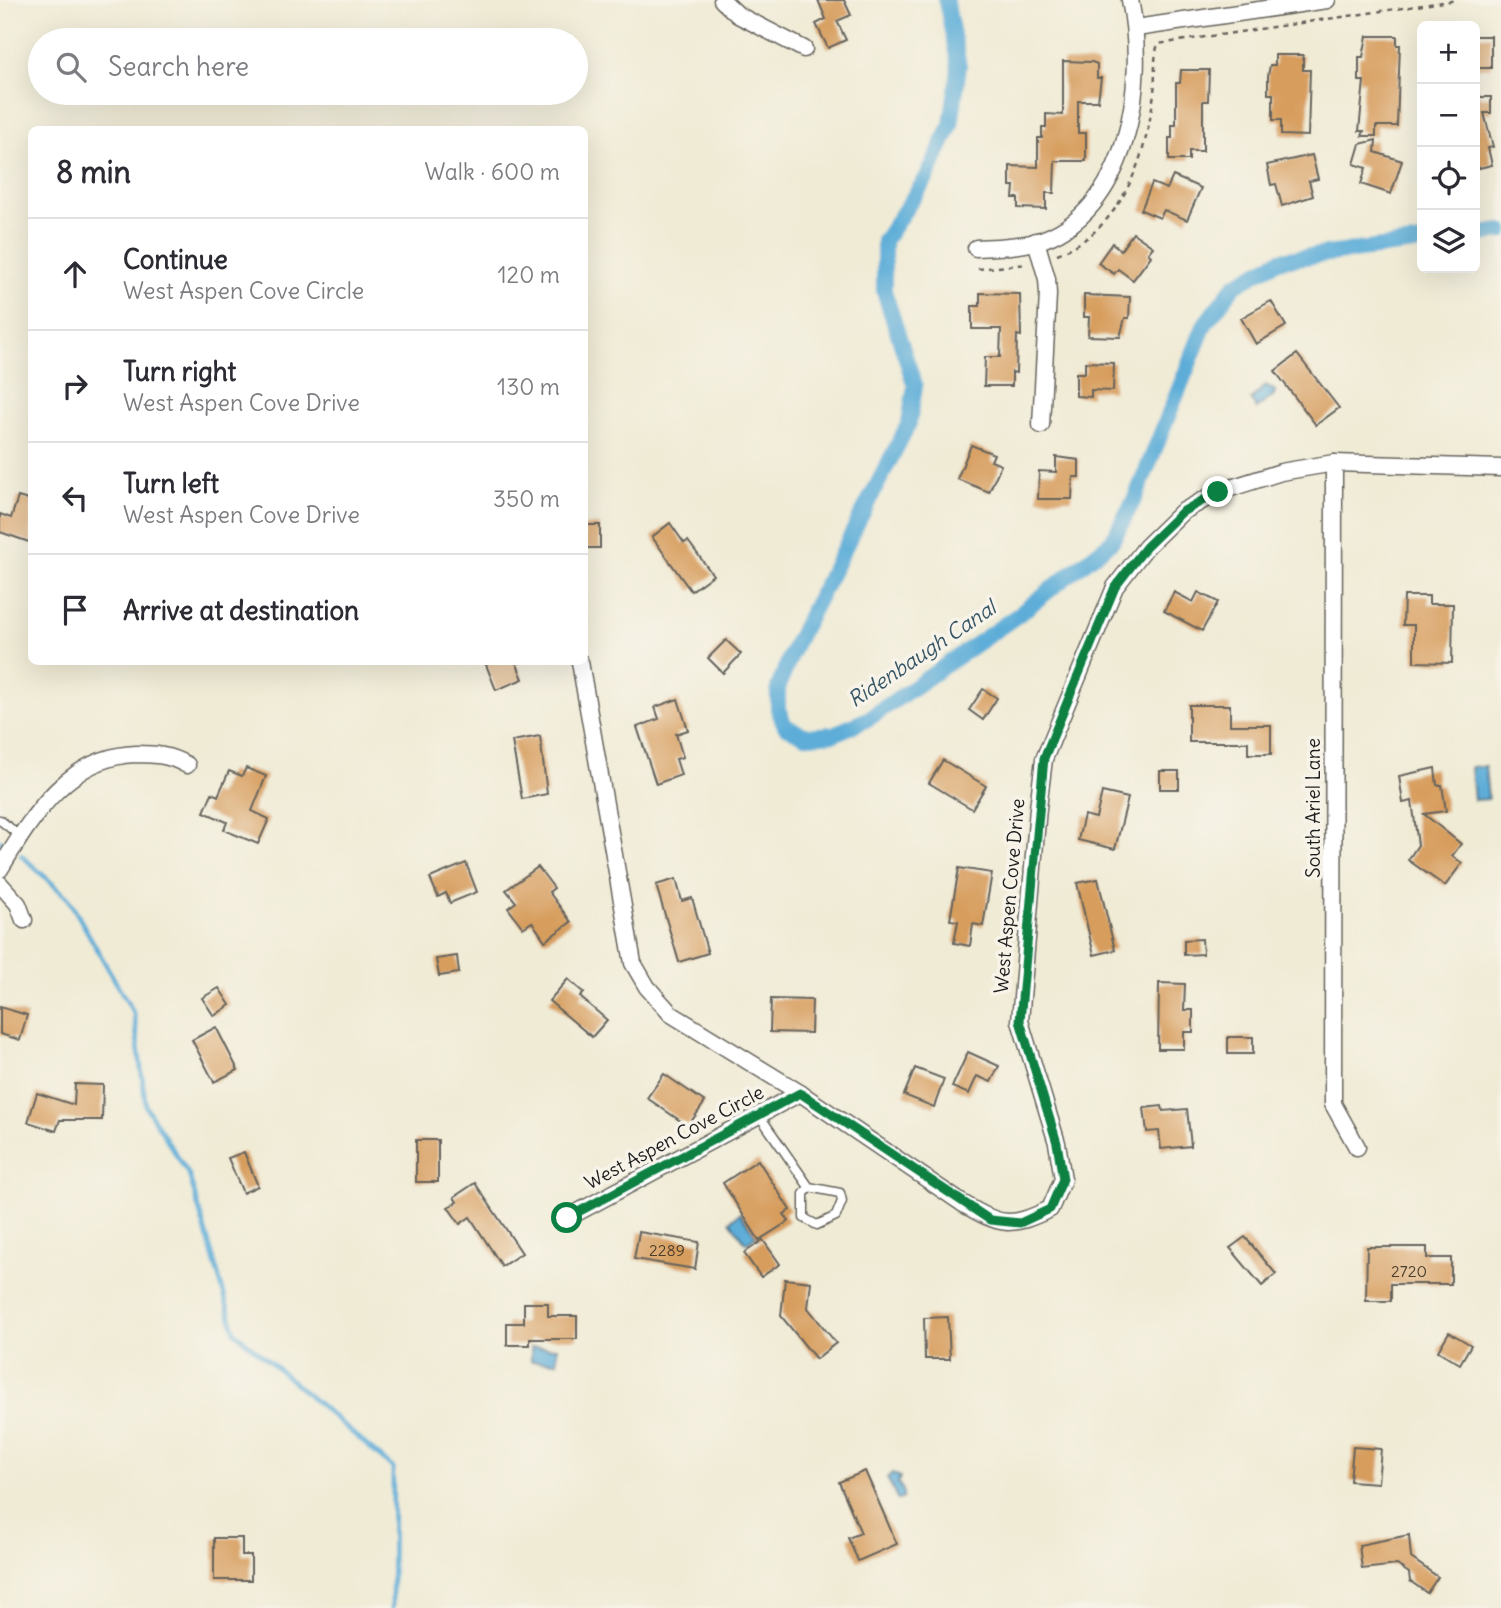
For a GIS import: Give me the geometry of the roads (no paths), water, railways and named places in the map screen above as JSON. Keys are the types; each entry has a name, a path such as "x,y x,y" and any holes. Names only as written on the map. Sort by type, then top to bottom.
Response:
{"street":[{"path":"722,0 738,15 804,49"},
{"path":"976,248 1036,241 1062,228 1088,207 1121,156 1133,98 1136,28 1130,0"},
{"path":"1136,28 1327,0"},
{"path":"1036,241 1048,294 1041,425"},
{"name":"West Aspen Cove Drive","path":"581,665 633,963 647,987 671,1014 800,1093 990,1220 1020,1223 1050,1209 1063,1179 1057,1143 1020,1021 1044,758 1115,587 1146,547 1182,512 1218,492 1281,472 1334,463 1501,468"},
{"name":"South Ariel Lane","path":"1334,463 1333,1104 1357,1147"},
{"path":"0,869 20,836 61,785 88,764 110,756 154,754 169,755 187,765"},
{"path":"0,884 18,904 24,920"},
{"name":"West Aspen Cove Circle","path":"567,1218 800,1093"}],"lane":[{"path":"0,820 20,836"},
{"path":"759,1115 809,1187 840,1194 842,1201 836,1216 817,1225 804,1218 804,1194 809,1187"}],"water":[{"path":"1266,385 1275,391 1274,395 1256,409 1251,399"},
{"path":"1485,766 1488,799 1474,800 1471,767"},
{"path":"740,1213 756,1236 746,1243 730,1221"},
{"path":"531,1347 557,1348 557,1362 531,1361"},
{"path":"892,1473 900,1477 898,1483 903,1490 903,1498 898,1500 887,1478"}],"waterway":[{"name":"Ridenbaugh Canal","path":"946,0 959,66 951,125 927,177 884,241 884,291 915,386 909,423 795,644 778,688 778,709 785,726 806,736 834,734 868,719 1018,615 1112,541 1136,496 1205,324 1235,285 1280,260 1417,243"},
{"name":"Ridenbaugh Canal","path":"1480,234 1501,231"},
{"path":"21,855 68,898 134,1014 146,1107 189,1175 235,1332 393,1468 392,1608"}]}
